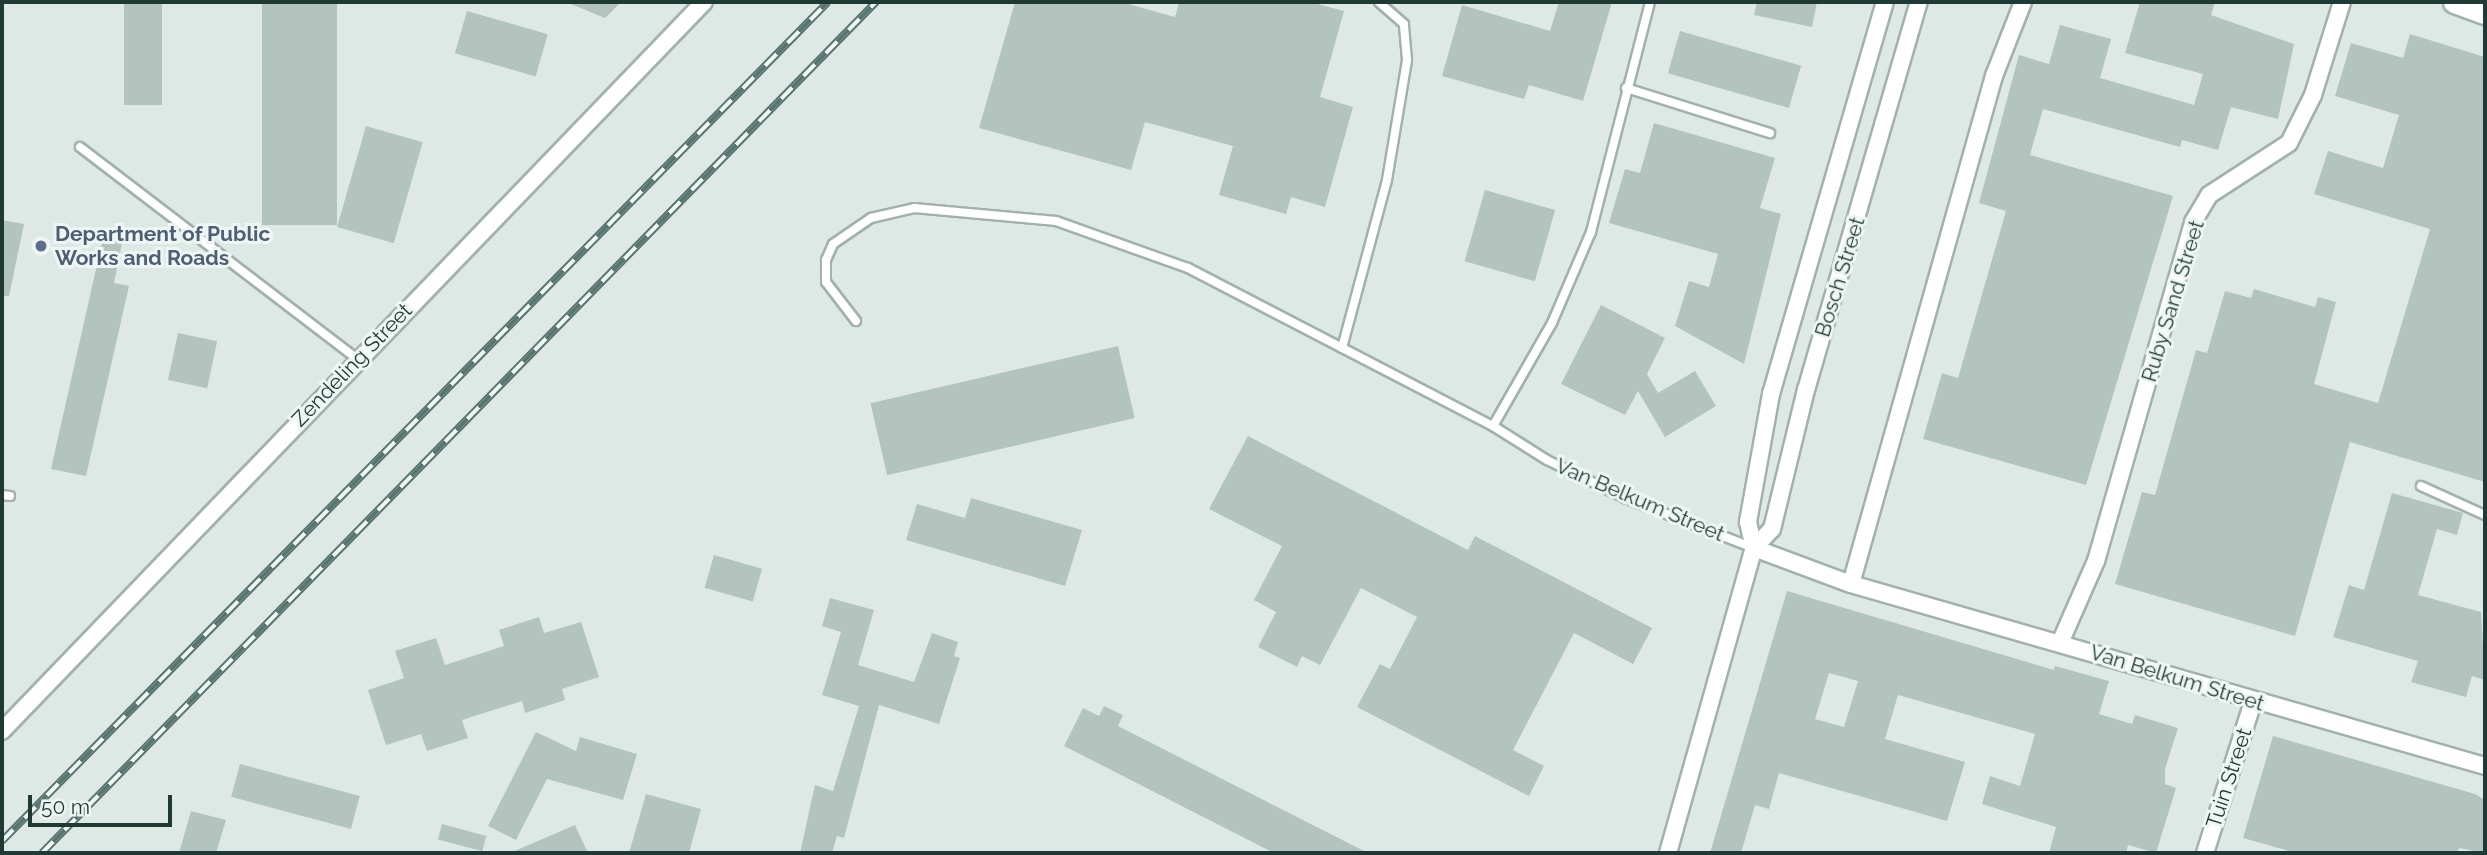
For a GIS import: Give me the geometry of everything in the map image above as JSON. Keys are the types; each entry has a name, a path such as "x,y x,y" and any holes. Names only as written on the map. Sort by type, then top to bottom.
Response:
{"street":[{"name":"Zendeling Street","path":"2,731 357,359 704,2"},
{"name":"Bosch Street","path":"1754,548 1748,522 1771,394 1885,2"},
{"name":"Bosch Street","path":"1668,853 1754,548 1772,529 1806,390 1919,2"},
{"path":"1851,584 1994,76 2023,2"},
{"name":"Ruby Sand Street","path":"2060,643 2096,561 2193,222 2215,190 2289,143 2314,95 2342,2"},
{"path":"2454,2 2485,13"},
{"name":"Van Belkum Street","path":"1754,548 1851,584 2060,643 2253,702 2485,766"},
{"name":"Tuin Street","path":"2205,853 2253,702"}],"lane":[{"path":"1342,348 1387,180 1407,60 1404,24 1379,2"},
{"path":"1493,426 1571,284 1591,232 1650,2"},
{"path":"1626,88 1770,133"},
{"path":"80,148 357,359"},
{"name":"Van Belkum Street","path":"856,321 827,282 830,252 848,230 871,218 914,208 983,211 1056,221 1188,268 1493,426 1625,498 1754,548"},
{"path":"2421,486 2485,516"}],"building":[{"path":"124,2 162,2 162,105 124,105"},
{"path":"262,2 337,2 337,225 262,225"},
{"path":"566,2 621,2 605,18"},
{"path":"1015,2 1121,2 1175,17 1179,2 1310,2 1344,11 1320,97 1353,107 1325,207 1291,197 1286,214 1219,195 1233,146 1145,122 1131,170 979,128"},
{"path":"1559,2 1612,2 1583,101 1529,85 1524,99 1442,76 1462,5 1550,31"},
{"path":"1757,2 1817,2 1812,27 1754,15"},
{"path":"2140,2 2215,2 2211,15 2294,44 2278,119 2231,107 2218,150 2182,140 2180,147 2043,109 2030,155 2173,196 2086,485 1923,439 1942,373 1958,378 2006,211 1979,203 2019,55 2049,64 2060,25 2111,39 2100,78 2194,105 2203,74 2125,53"},
{"path":"467,11 548,34 536,76 455,53"},
{"path":"1680,31 1801,66 1789,108 1668,73"},
{"path":"2410,34 2485,57 2485,482 2350,442 2295,636 2115,584 2142,492 2155,495 2196,350 2207,353 2225,291 2251,298 2254,289 2315,307 2318,297 2336,302 2314,384 2378,403 2430,229 2314,194 2328,151 2383,168 2399,115 2335,96 2351,43 2403,58"},
{"path":"1654,123 1775,158 1760,208 1781,214 1744,364 1675,326 1689,281 1709,287 1718,254 1609,223 1625,169 1640,173"},
{"path":"366,126 423,142 394,243 337,227"},
{"path":"1485,190 1555,210 1535,281 1465,261"},
{"path":"2,220 24,224 9,296 2,296"},
{"path":"103,238 122,243 114,283 129,286 86,476 51,469"},
{"path":"1601,305 1665,338 1647,374 1658,393 1695,371 1716,406 1665,437 1638,391 1625,415 1561,384"},
{"path":"178,333 217,341 207,388 168,380"},
{"path":"1118,346 1135,418 887,475 871,403"},
{"path":"1248,436 1468,550 1475,536 1652,628 1633,664 1574,633 1513,750 1544,766 1529,796 1357,707 1380,664 1390,669 1417,617 1361,588 1320,665 1302,656 1297,667 1258,647 1276,612 1254,600 1282,546 1209,509"},
{"path":"2392,493 2463,513 2457,535 2437,529 2418,595 2481,612 2485,680 2472,676 2466,697 2411,682 2418,661 2333,637 2349,585 2364,590"},
{"path":"971,498 1082,530 1065,586 906,540 917,504 965,518"},
{"path":"714,555 762,569 753,601 705,588"},
{"path":"1787,591 2054,670 2055,666 2109,681 2099,714 2132,724 2135,715 2178,728 2165,769 2165,784 2176,788 2156,853 2128,845 2126,853 2049,853 2056,827 1982,804 1990,776 2020,786 2035,734 1898,695 1885,739 1965,762 1947,821 1779,773 1769,809 1755,805 1741,853 1710,853","holes":["1829,673 1858,681 1844,727 1815,719"]},
{"path":"830,598 874,610 858,665 914,682 932,633 958,642 954,656 960,658 939,724 879,705 844,838 837,836 832,853 800,853 815,785 833,791 859,706 822,695 841,632 822,626"},
{"path":"539,617 544,633 581,622 599,677 562,689 565,700 525,713 522,701 462,720 468,738 427,751 421,734 386,745 368,690 404,678 395,651 436,638 445,665 504,646 499,630"},
{"path":"1104,706 1123,715 1118,726 1368,853 1274,853 1064,746 1083,708 1099,716"},
{"path":"536,732 576,751 580,737 637,754 623,800 547,779 516,840 488,826"},
{"path":"2273,736 2475,794 2485,800 2485,853 2459,848 2457,853 2296,853 2243,838"},
{"path":"240,764 360,796 351,829 231,797"},
{"path":"646,794 701,809 689,853 629,853"},
{"path":"191,811 226,820 216,853 179,853"},
{"path":"442,824 486,836 482,851 438,839"},
{"path":"575,825 588,853 510,853"}],"railway":[{"path":"2,841 828,2"},
{"path":"42,853 876,2"}],"place":[{"name":"Department of Public Works and Roads","path":"41,246"}]}
